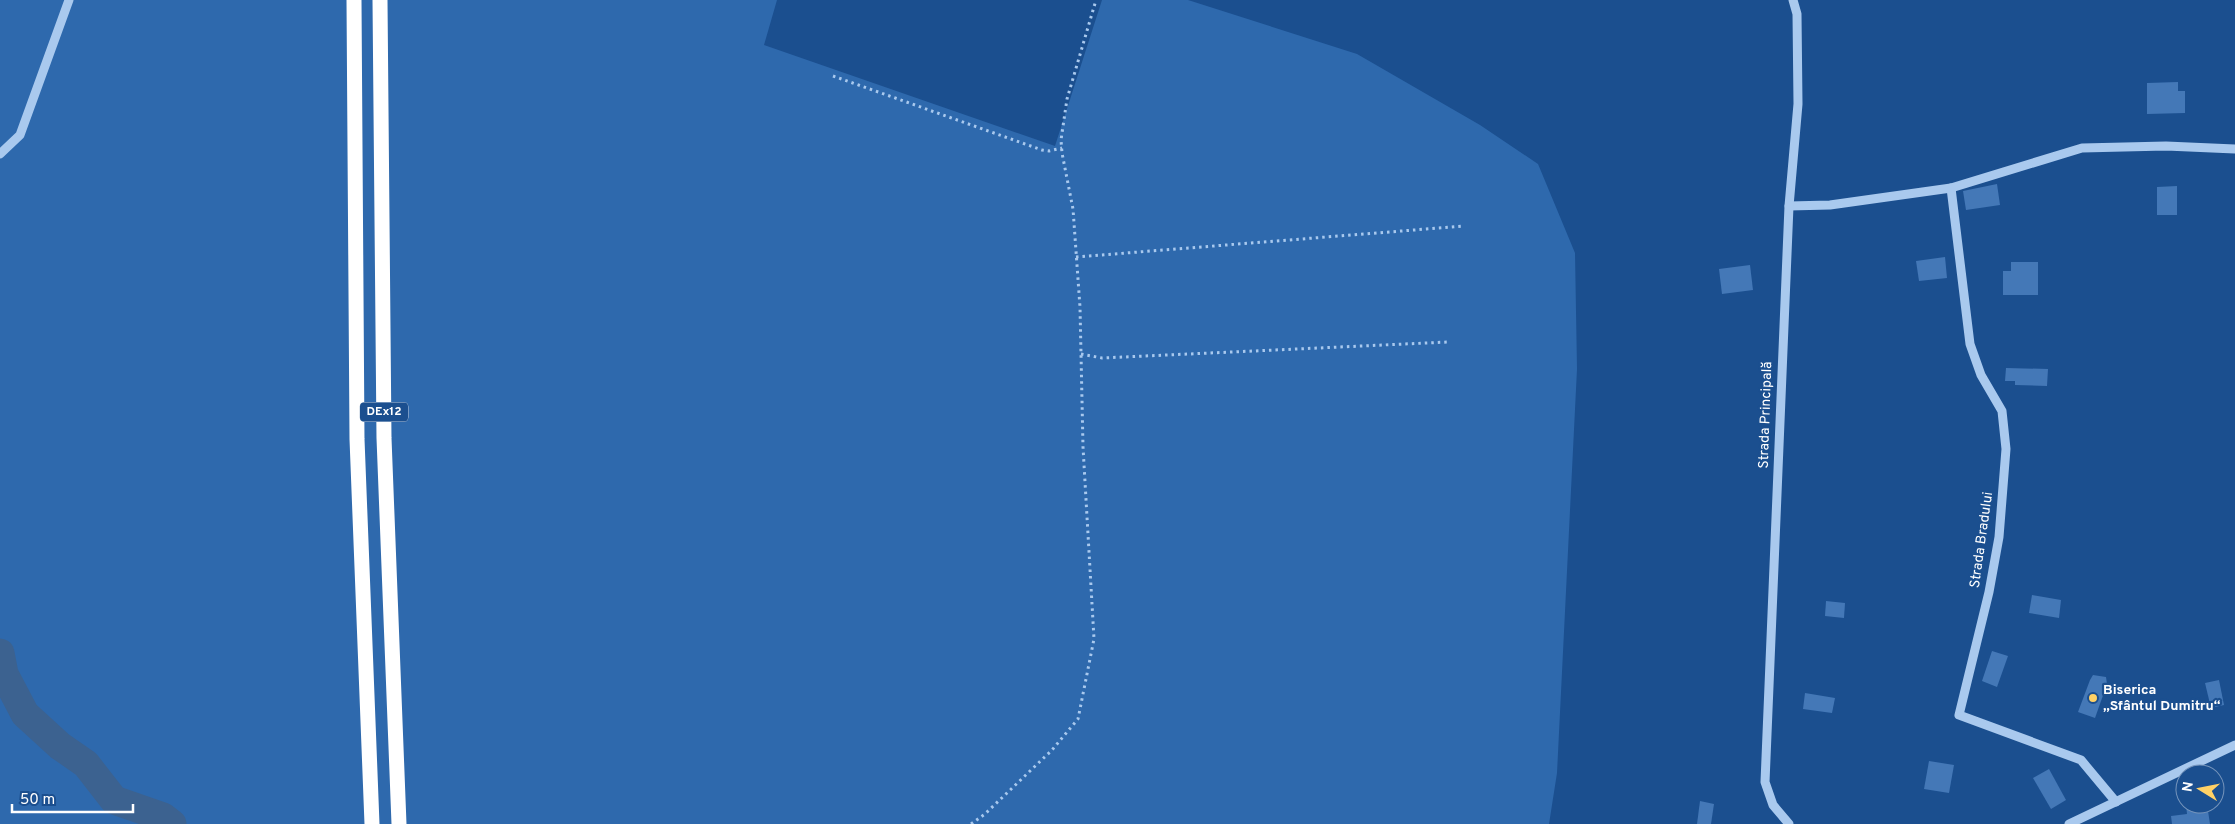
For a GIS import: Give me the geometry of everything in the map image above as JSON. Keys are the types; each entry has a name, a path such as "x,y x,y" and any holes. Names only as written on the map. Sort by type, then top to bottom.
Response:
{"highway":[{"name":"DEx12","path":"354,0 357,439 372,824"},
{"name":"DEx12","path":"380,0 384,438 400,824"}],"street":[{"path":"0,154 20,135 69,0"},
{"name":"Strada Principală","path":"1789,824 1773,805 1765,782 1789,206 1798,104 1797,14 1793,0"},
{"path":"1789,206 1830,205 1951,188 2082,148 2166,146 2235,149"},
{"name":"Strada Bradului","path":"1951,188 1970,344 1981,375 2002,411 2006,449 1997,546 1989,592 1959,715 2081,760 2116,802"},
{"path":"2069,824 2235,745"}],"path":[{"path":"971,824 985,814 1052,750 1078,719 1094,639 1083,447 1081,354 1073,209 1062,148 1067,99 1096,0"},
{"path":"832,76 1042,150 1049,151 1062,148"},
{"path":"1076,257 1464,226"},
{"path":"1081,354 1102,358 1448,342"}],"shaded area":[{"path":"0,0 777,0 764,45 1055,146 1102,0 1188,0 1357,54 1480,125 1538,164 1575,253 1577,369 1557,773 1549,824 0,824"}],"building":[{"path":"2178,82 2178,91 2185,91 2185,113 2147,114 2147,83"},
{"path":"1997,184 2000,205 1966,210 1963,191"},
{"path":"2177,186 2177,215 2157,215 2157,187"},
{"path":"1945,257 1947,278 1919,281 1916,261"},
{"path":"2011,262 2038,262 2038,295 2003,295 2003,271 2011,271"},
{"path":"1750,265 1753,290 1722,294 1719,269"},
{"path":"2006,368 2048,369 2047,386 2015,385 2015,381 2005,381"},
{"path":"2032,595 2061,600 2059,618 2029,613"},
{"path":"1826,601 1845,603 1844,618 1825,616"},
{"path":"1992,651 2008,656 1997,687 1982,681"},
{"name":"Biserica „Sfântul Dumitru“","path":"2093,675 2106,677 2107,684 2095,718 2078,712"},
{"path":"2219,680 2224,705 2211,708 2205,683"},
{"path":"1805,693 1835,698 1832,713 1803,709"},
{"path":"1929,761 1954,765 1949,793 1924,789"},
{"path":"2049,769 2066,800 2051,809 2033,778"},
{"path":"1700,801 1714,804 1711,824 1697,824"},
{"path":"2208,814 2210,824 2172,824 2171,816"}],"waterway":[{"path":"0,653 4,674 25,714 60,746 86,764 114,800 163,817 172,824"}],"place":[{"name":"Biserica „Sfântul Dumitru“","path":"2093,698"}]}
